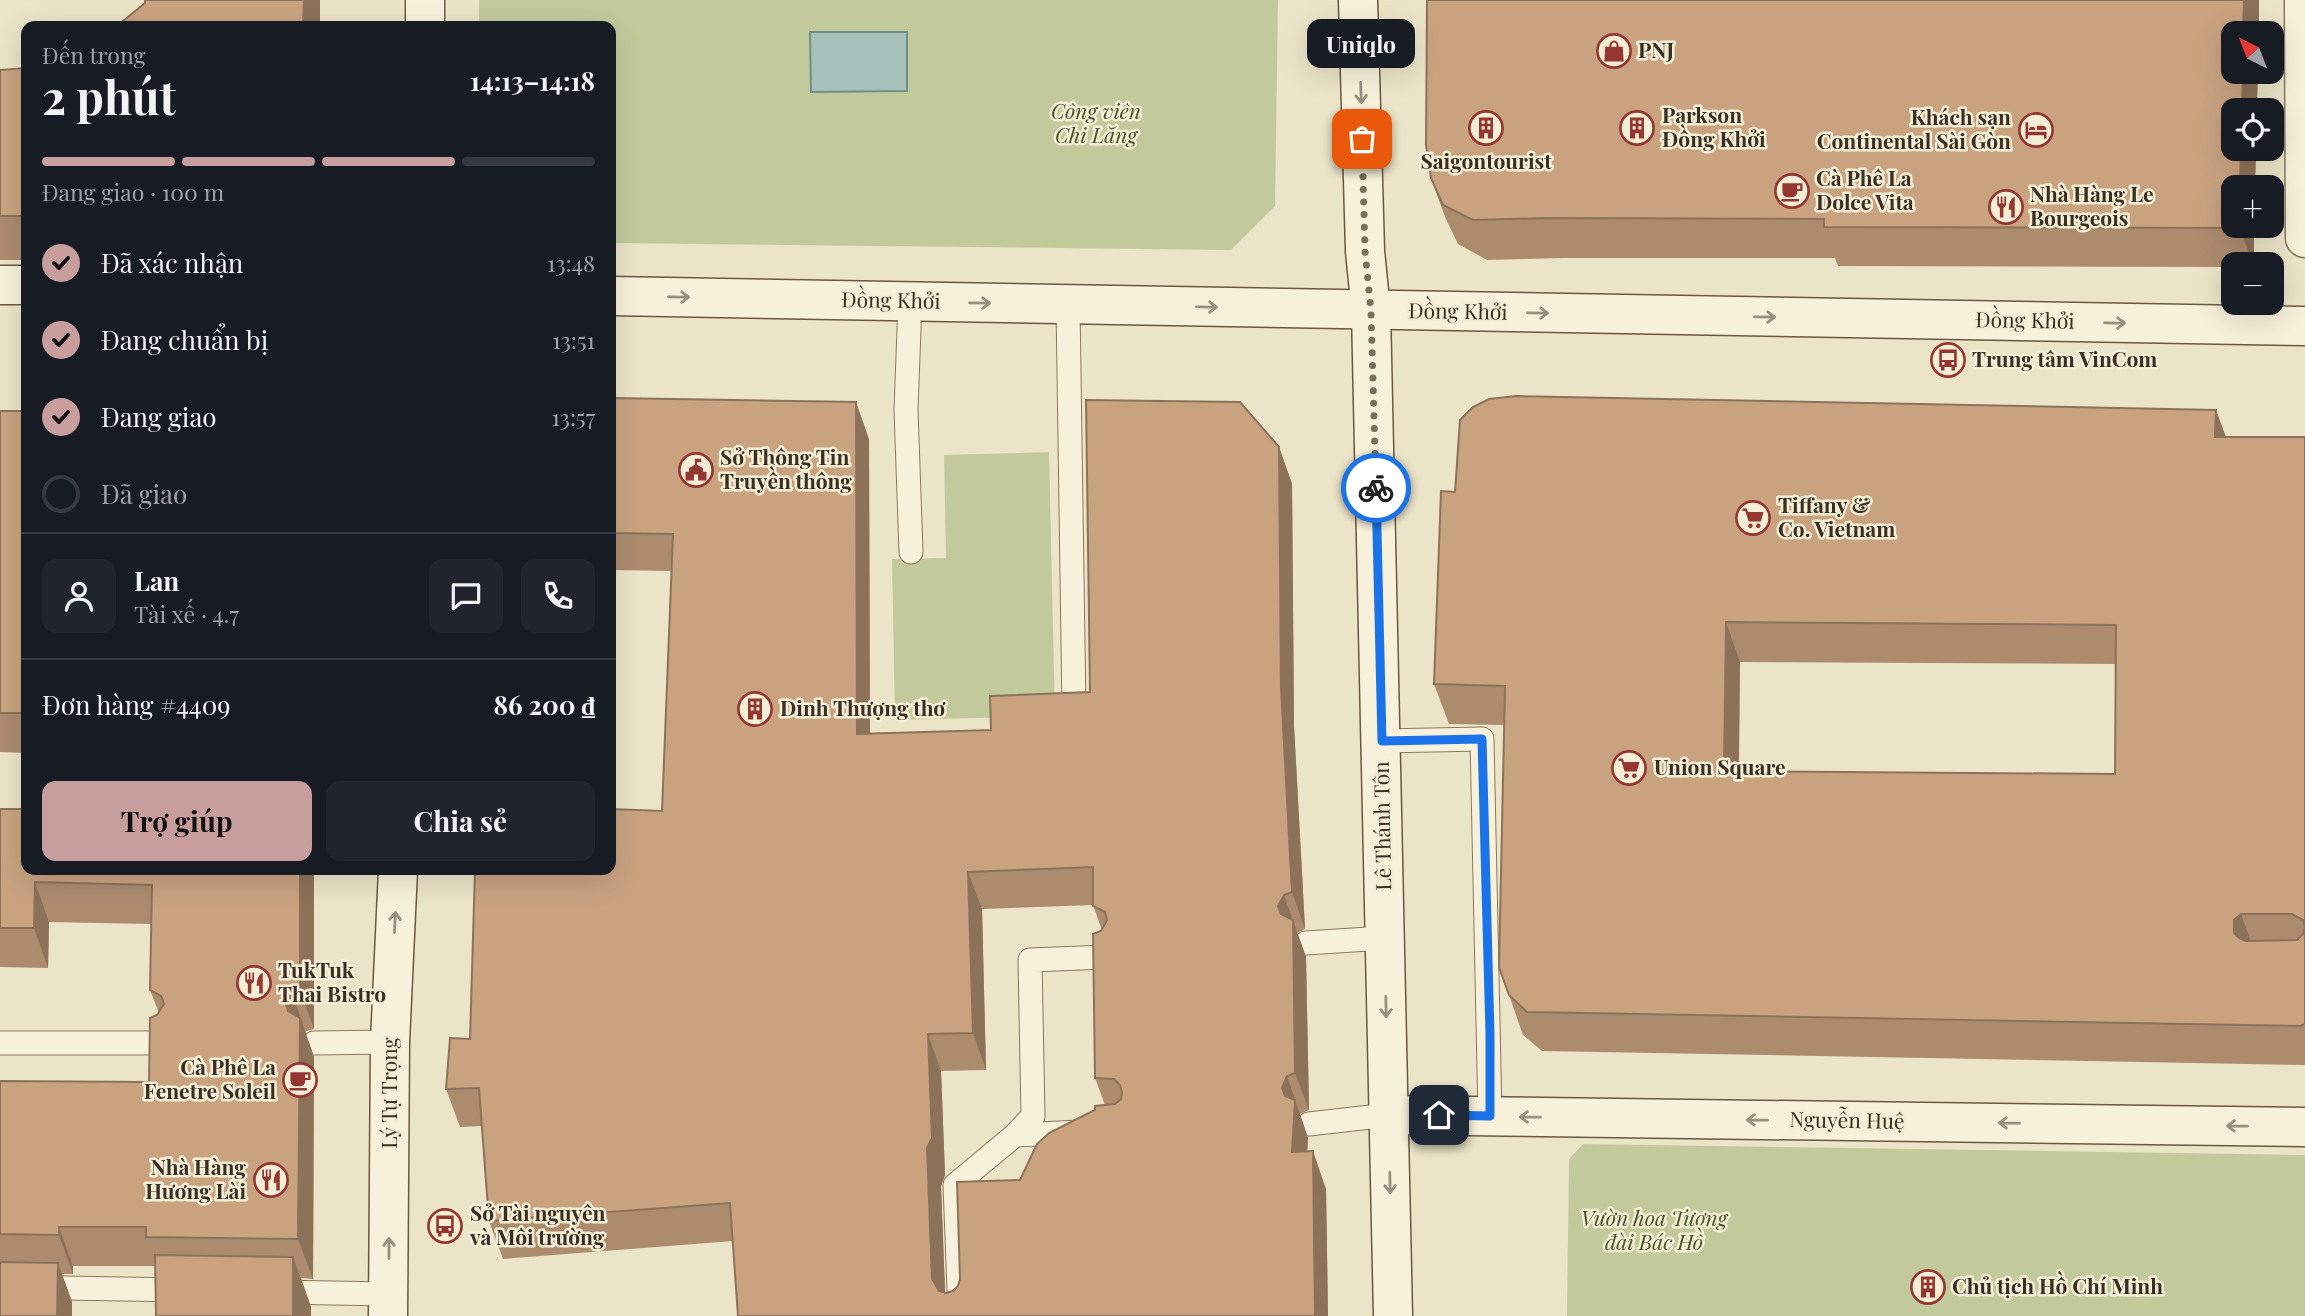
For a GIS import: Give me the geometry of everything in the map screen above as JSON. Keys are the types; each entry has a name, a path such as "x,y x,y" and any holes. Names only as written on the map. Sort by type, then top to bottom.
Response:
{"street":[{"path":"425,0 425,21"},
{"name":"Lê Thánh Tôn","path":"1358,0 1365,251 1371,311 1393,1316"},
{"path":"2304,0 2305,238"},
{"path":"0,285 21,285"},
{"name":"Ðồng Khởi","path":"616,296 2305,326"},
{"name":"Lý Tự Trọng","path":"389,1305 390,1042 398,875"},
{"name":"Nguyễn Huệ","path":"1388,1115 2305,1127"}],"lane":[{"path":"910,302 906,410 911,552"},
{"path":"1068,305 1074,710"},
{"path":"1382,741 1482,739 1490,1116"},
{"path":"1306,943 1384,938"},
{"path":"960,1316 955,1185 1034,1116 1030,960 1107,957"},
{"path":"314,1043 390,1042"},
{"path":"0,1043 164,1043"},
{"path":"1309,1124 1388,1115"},
{"path":"1015,1135 1095,1131"},
{"path":"0,1287 205,1291"},
{"path":"259,1292 389,1305"}],"green space":[{"name":"Công viên Chi Lăng","path":"479,0 1278,0 1275,206 1231,250 616,243 616,21 479,21"},
{"path":"1049,452 1055,716 895,720 892,559 946,558 944,455"},
{"name":"Vườn hoa Tượng đài Bác Hồ","path":"1583,1144 2305,1155 2305,1316 1567,1316 1569,1159"}],"water":[{"path":"810,32 907,32 907,91 811,92"}],"building":[{"path":"145,0 304,0 303,21 123,21 145,3"},
{"path":"1427,0 2244,0 2243,21 2221,21 2221,84 2243,84 2242,98 2221,98 2221,161 2241,161 2240,175 2221,175 2221,228 1824,227 1824,219 1473,220 1443,205 1431,178 1426,145"},
{"path":"21,68 21,216 0,216 0,70"},
{"name":"Union Square","path":"1516,396 2216,410 2215,437 2305,437 2305,927 2305,1024 1527,1012 1509,995 1499,967 1505,686 1434,684 1441,491 1455,492 1460,420 1473,407 1489,399","holes":["1726,622 2116,625 2115,774 1724,771","2241,914 2292,914 2303,920 2303,934 2297,940 2246,941 2234,933 2234,920"]},
{"path":"616,398 856,402 857,734 991,730 990,696 1090,692 1086,400 1240,402 1279,447 1281,688 1292,892 1284,895 1278,906 1281,914 1293,920 1295,1073 1287,1076 1282,1088 1285,1096 1295,1100 1292,1152 1313,1151 1315,1316 738,1316 730,1203 489,1221 479,1088 446,1089 450,1038 470,1039 475,875 616,875 616,809 662,811 673,534 616,533","holes":["1093,867 1093,906 1105,912 1107,920 1101,931 1093,934 1095,1078 1114,1079 1120,1085 1121,1099 1115,1104 1095,1106 1095,1110 1049,1133 1037,1144 1020,1180 957,1182 960,1279 953,1291 939,1291 932,1279 927,1148 932,1138 928,1034 973,1033 968,872"]},
{"path":"0,411 21,411 21,713 0,713"},
{"path":"0,809 21,809 21,875 300,875 300,990 292,992 286,1003 288,1011 300,1018 298,1239 146,1237 146,1227 59,1227 59,1235 0,1234 0,1081 149,1082 150,1018 157,1015 164,1004 161,996 150,990 152,885 35,882 34,928 0,928"},
{"path":"155,1255 293,1257 293,1316 156,1316"},
{"path":"0,1262 58,1263 57,1316 0,1316"}],"way so far":[{"path":"1362,139 1376,488"}],"place":[{"name":"PNJ","path":"1614,51"},
{"name":"Saigontourist","path":"1486,128"},
{"name":"Parkson Đồng Khởi","path":"1637,128"},
{"name":"Khách sạn Continental Sài Gòn","path":"2036,130"},
{"name":"Uniqlo","path":"1362,139"},
{"name":"Cà Phê La Dolce Vita","path":"1792,191"},
{"name":"Nhà Hàng Le Bourgeois","path":"2006,207"},
{"name":"Trung tâm VinCom","path":"1948,360"},
{"name":"Sở Thông Tin Truyền thông","path":"696,470"},
{"name":"Tiffany & Co. Vietnam","path":"1753,518"},
{"name":"Dinh Thượng thơ","path":"755,709"},
{"name":"Union Square","path":"1629,768"},
{"name":"TukTuk Thai Bistro","path":"254,983"},
{"name":"Cà Phê La Fenetre Soleil","path":"300,1080"},
{"name":"Nhà Hàng Hương Lài","path":"271,1180"},
{"name":"Sở Tài nguyên và Môi trường","path":"445,1226"},
{"name":"Chủ tịch Hồ Chí Minh","path":"1928,1287"}],"route":[{"path":"1376,488 1382,741 1482,739 1490,1116 1439,1115"}]}
